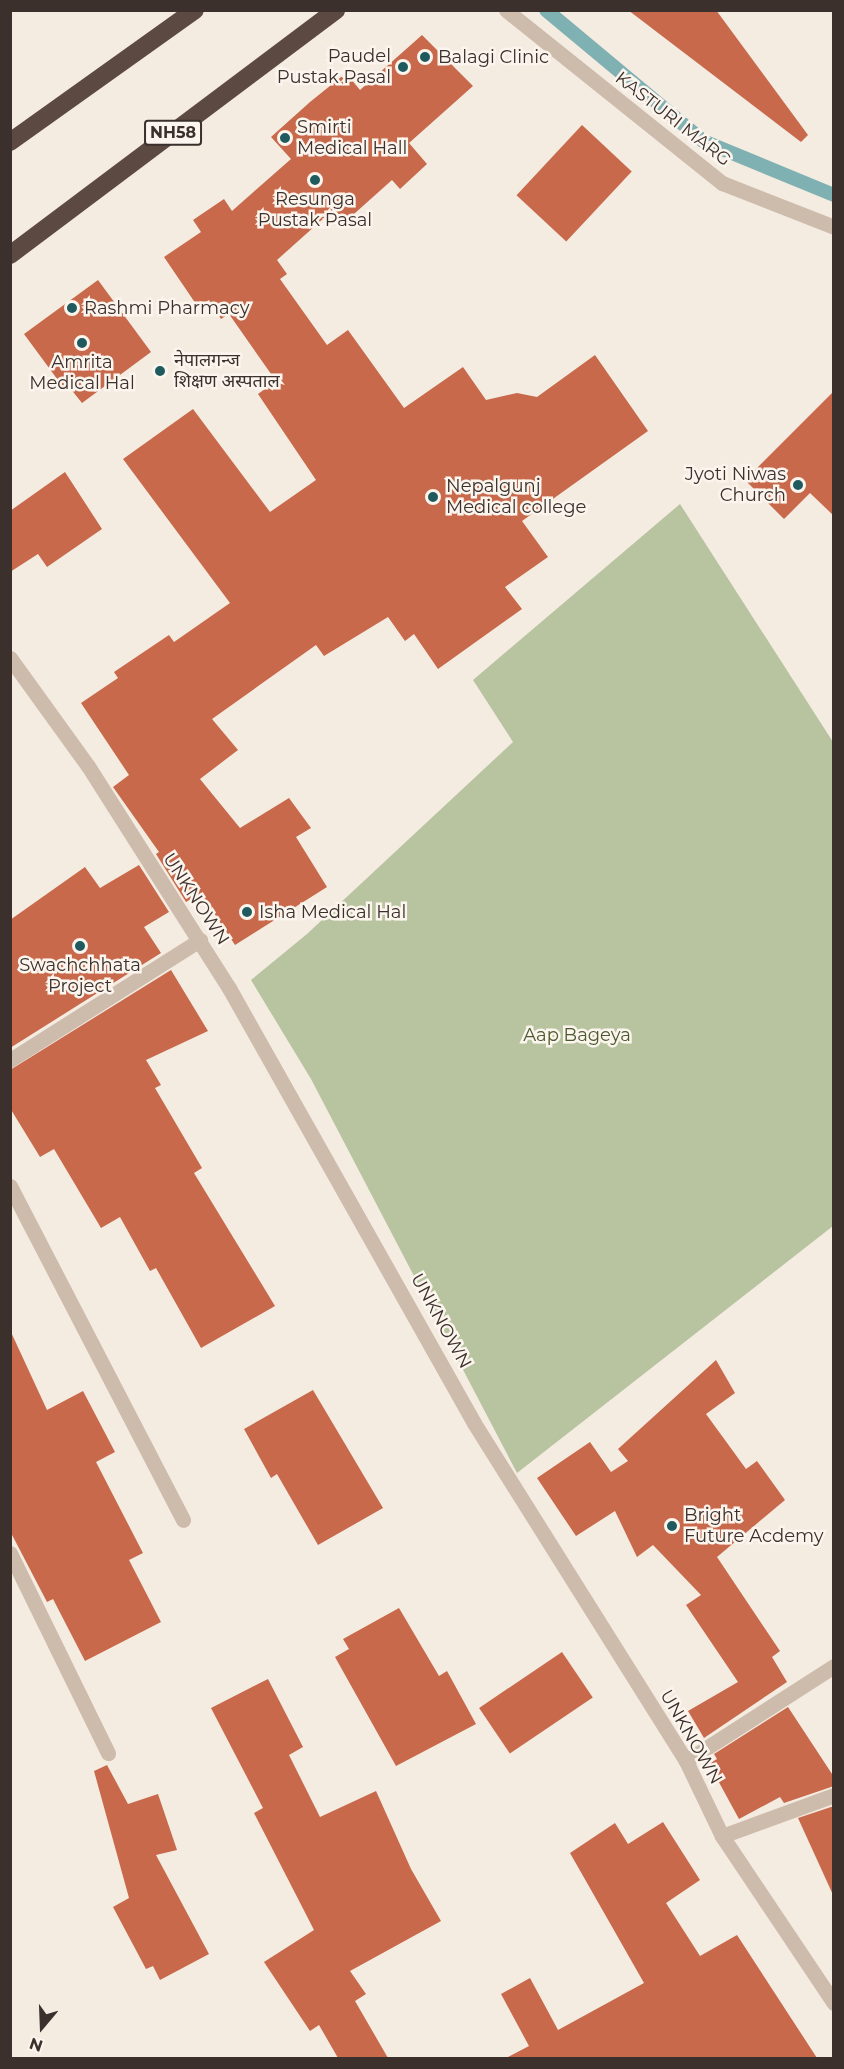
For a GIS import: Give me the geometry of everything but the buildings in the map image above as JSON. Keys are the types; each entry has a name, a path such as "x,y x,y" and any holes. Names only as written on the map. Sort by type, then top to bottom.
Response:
{"highway":[{"path":"10,142 195,10"},
{"name":"NH58","path":"10,255 336,10"}],"street":[{"name":"KASTURI MARG","path":"507,10 722,183 834,227"},
{"name":"UNKNOWN","path":"10,658 88,766 200,940 354,1203 474,1423 686,1761 722,1836 834,2003"},
{"path":"10,1060 200,940"},
{"path":"10,1186 183,1520"},
{"path":"10,1553 108,1753"},
{"path":"686,1761 834,1666"},
{"path":"722,1836 834,1795"}],"green space":[{"name":"Aap Bageya","path":"680,504 833,742 833,1226 517,1473 311,1079 251,980 307,934 513,742 473,680"}],"waterway":[{"path":"546,10 703,141 834,195"}],"place":[{"name":"Balagi Clinic","path":"425,57"},
{"name":"Paudel Pustak Pasal","path":"403,67"},
{"name":"Smirti Medical Hall","path":"285,138"},
{"name":"Resunga Pustak Pasal","path":"315,180"},
{"name":"Rashmi Pharmacy","path":"72,308"},
{"name":"Amrita Medical Hal","path":"82,343"},
{"name":"नेपालगन्ज शिक्षण अस्पताल","path":"160,371"},
{"name":"Jyoti Niwas Church","path":"798,485"},
{"name":"Nepalgunj Medical college","path":"433,497"},
{"name":"Isha Medical Hal","path":"247,912"},
{"name":"Swachchhata Project","path":"80,946"},
{"name":"Bright Future Acdemy","path":"672,1526"}]}
